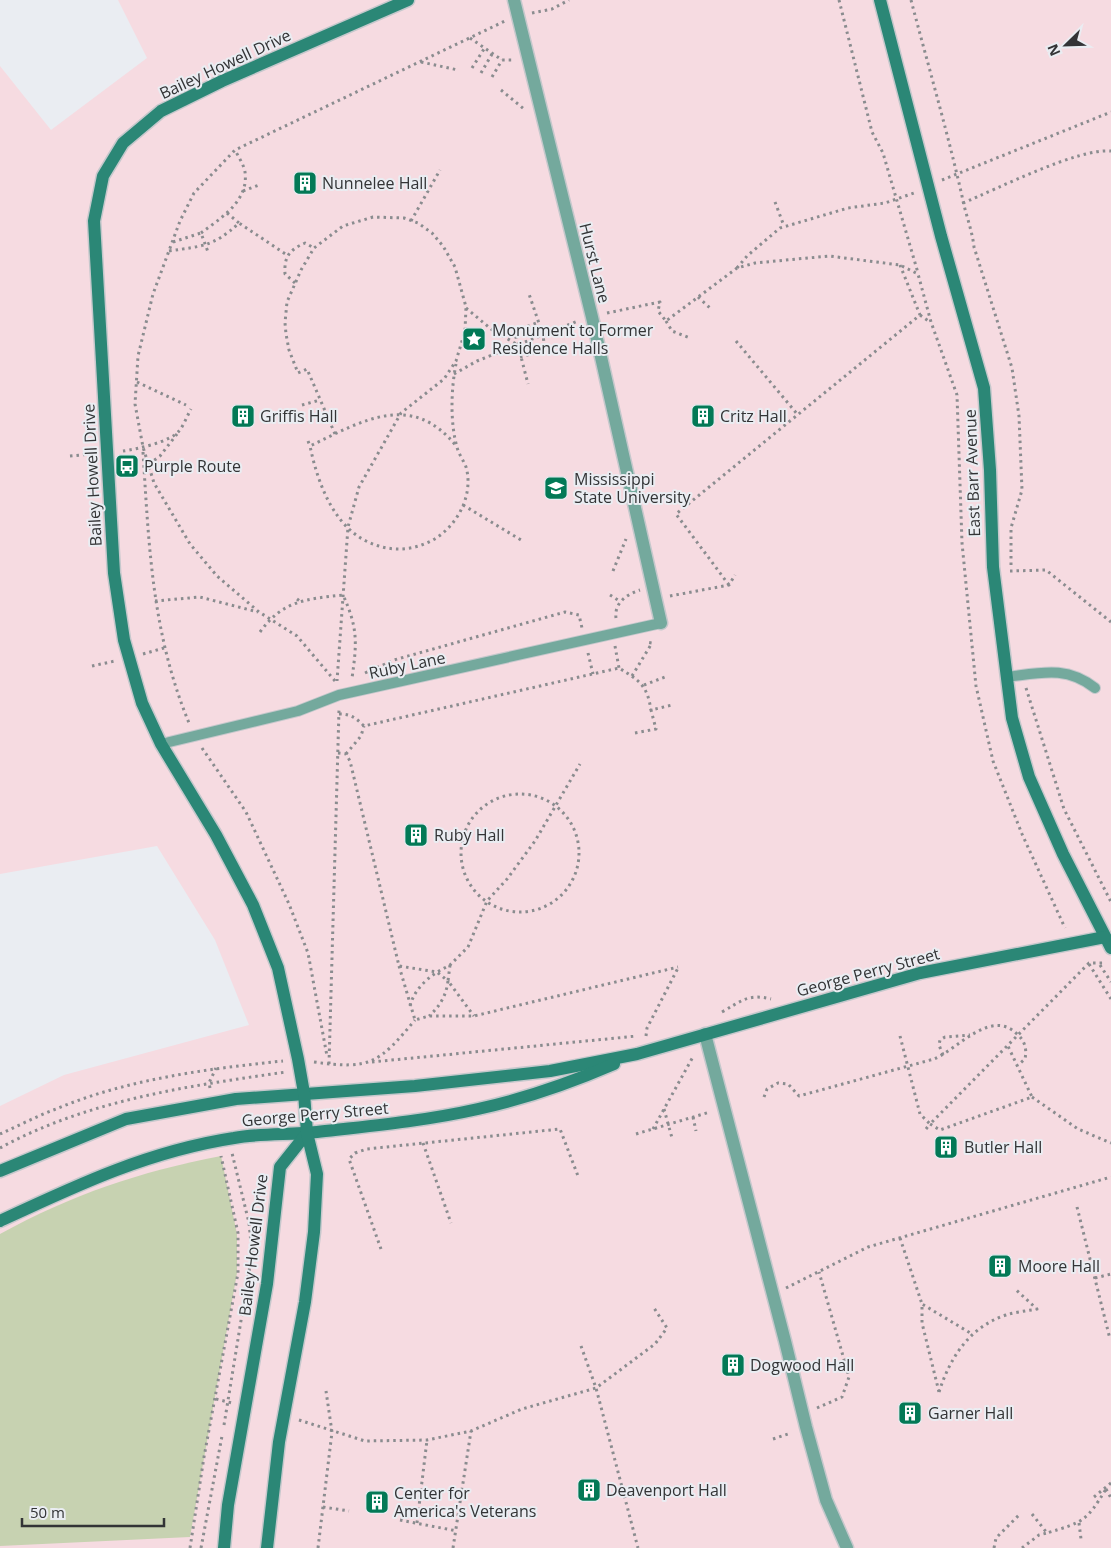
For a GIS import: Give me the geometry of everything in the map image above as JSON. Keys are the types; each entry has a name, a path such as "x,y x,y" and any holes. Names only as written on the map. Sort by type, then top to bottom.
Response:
{"street":[{"name":"Bailey Howell Drive","path":"224,1548 228,1504 267,1284 280,1167 307,1133 304,1093 278,968 253,905 216,835 161,744 142,703 129,658 114,573 94,221 103,176 123,143 161,111 222,81 408,0"},
{"name":"Hurst Lane","path":"514,0 592,317 661,623"},
{"name":"East Barr Avenue","path":"880,0 984,388 990,470 991,542 1012,718 1029,777 1063,854 1109,940"},
{"name":"George Perry Street","path":"0,1171 126,1119 218,1102 304,1093 415,1086 550,1071 637,1054 920,973 1109,940"},
{"path":"705,1034 806,1428 826,1500 847,1548"},
{"name":"George Perry Street","path":"0,1221 103,1173 158,1153 222,1140 354,1128 478,1109 562,1085 637,1054"},
{"path":"267,1548 279,1442 305,1302 314,1232 317,1174 307,1133"}],"lane":[{"name":"Ruby Lane","path":"161,744 298,711 339,695 585,642 661,623"},
{"path":"1006,677 1059,672 1082,678 1095,688"}],"path":[{"path":"839,0 872,132 883,153 937,338"},
{"path":"911,0 948,132 963,204 972,228 979,264 1012,368 1019,416 1022,490 1011,528 1011,579"},
{"path":"329,1064 308,953 289,904 246,812 194,736 179,699 164,648 152,580 143,447 135,404 138,356 153,294 194,193 235,150 508,20"},
{"path":"469,38 502,60 518,60"},
{"path":"472,68 484,49"},
{"path":"480,73 492,54"},
{"path":"492,77 502,60"},
{"path":"420,62 458,70"},
{"path":"501,90 530,114"},
{"path":"666,321 737,268 747,256 784,226 848,208 870,206 895,199 1111,112"},
{"path":"173,242 202,233 236,206 242,192 245,172 235,150"},
{"path":"963,204 1079,156 1100,150 1111,151"},
{"path":"412,221 440,170"},
{"path":"242,192 259,185"},
{"path":"776,202 784,226"},
{"path":"226,214 287,255"},
{"path":"308,441 322,485 335,514 363,539 377,546 396,549 416,548 431,542 456,519 463,505 467,490 467,471 457,447 454,420 454,374 465,331 466,307 450,256 432,234 412,221 388,217 358,220 343,226 314,248 287,302 285,316 289,350 298,373 307,369 335,434"},
{"path":"169,251 207,246 222,238 239,223"},
{"path":"202,233 208,252"},
{"path":"295,283 285,274 287,255 293,248 305,243 314,248"},
{"path":"737,268 755,263 830,256 900,265 918,274"},
{"path":"900,265 920,315 931,322"},
{"path":"520,357 541,351 544,343 529,294"},
{"path":"698,297 710,308"},
{"path":"599,315 660,302 658,311 672,331 690,338"},
{"path":"466,307 491,329 518,345"},
{"path":"729,585 676,514 920,315"},
{"path":"454,374 478,361 582,320"},
{"path":"528,384 515,334 526,326 539,322"},
{"path":"736,341 798,415"},
{"path":"337,684 348,527 359,487 401,413 444,379 456,361"},
{"path":"137,382 186,405"},
{"path":"302,405 320,400"},
{"path":"149,464 160,456 191,410"},
{"path":"310,446 387,413 408,414 429,424 449,438 457,447"},
{"path":"126,450 143,447 178,431"},
{"path":"143,447 154,483 190,544 217,576 259,612 297,636 337,684"},
{"path":"463,505 521,540"},
{"path":"613,571 627,535"},
{"path":"1010,571 1046,570 1111,622"},
{"path":"729,585 734,575"},
{"path":"663,597 729,585"},
{"path":"617,626 615,611 627,594 645,589"},
{"path":"260,632 282,608 300,602 343,595"},
{"path":"343,595 355,625 357,642 352,678"},
{"path":"610,595 621,602"},
{"path":"155,601 200,597 259,612"},
{"path":"297,599 300,602"},
{"path":"362,675 394,660 565,612 579,615 593,674"},
{"path":"632,676 652,643 644,641"},
{"path":"622,644 615,646 620,668 644,685 649,695 656,729 635,733"},
{"path":"364,726 620,668"},
{"path":"1022,675 1064,809 1111,902"},
{"path":"337,684 357,676"},
{"path":"644,685 666,677"},
{"path":"329,1064 339,695"},
{"path":"651,710 672,705"},
{"path":"339,714 347,714 356,718 364,726"},
{"path":"346,754 361,736 364,726"},
{"path":"338,753 346,754"},
{"path":"346,754 399,966 415,1020"},
{"path":"410,1007 412,998 420,986 450,964 468,947 487,902 535,841 580,764"},
{"path":"516,794 541,798 555,806 572,824 578,838 580,853 578,868 566,892 548,906 527,913 504,911 487,902 469,884 463,868 462,842 472,819 491,801 516,794"},
{"path":"1089,963 1100,965 1111,962"},
{"path":"1089,963 1111,999"},
{"path":"926,1129 1007,1044 1089,963"},
{"path":"429,1016 443,999 450,964"},
{"path":"1100,965 1111,982"},
{"path":"399,966 437,972 448,981 474,1016"},
{"path":"329,1064 349,1066 372,1062 646,1036 646,1028 678,967 474,1016 429,1016 415,1020 390,1050 372,1062"},
{"path":"764,1097 767,1089 778,1083 788,1084 799,1096 943,1055 971,1034 990,1026 1001,1026 1017,1034 1027,1051 1026,1059 1018,1065"},
{"path":"943,1055 939,1045 940,1040 945,1037 971,1034"},
{"path":"900,1036 920,1114 930,1124 940,1130 1032,1097"},
{"path":"1007,1044 1032,1097 1078,1129 1111,1143"},
{"path":"653,1129 697,1049"},
{"path":"0,1134 56,1108 171,1075 216,1068 298,1060"},
{"path":"349,1066 352,1090"},
{"path":"216,1068 209,1083 218,1102"},
{"path":"218,1102 220,1081"},
{"path":"636,1134 724,1108"},
{"path":"664,1109 672,1138"},
{"path":"693,1118 696,1131"},
{"path":"354,1128 355,1153"},
{"path":"381,1249 349,1159 355,1153 367,1149 560,1129 578,1176"},
{"path":"190,1548 204,1457 238,1273 238,1233 222,1140"},
{"path":"202,1548 252,1253 248,1223 222,1140"},
{"path":"423,1143 451,1223"},
{"path":"773,1295 868,1247 1111,1177"},
{"path":"1077,1207 1110,1340"},
{"path":"900,1238 922,1304 922,1323 939,1392 947,1367 959,1348 972,1334 987,1323 1006,1315 1037,1309 1014,1288"},
{"path":"802,1411 824,1406 842,1398 849,1377 820,1272"},
{"path":"1095,1278 1111,1274"},
{"path":"922,1304 972,1334"},
{"path":"285,1416 365,1441 427,1440 472,1431 522,1409 596,1388 655,1344 667,1328 654,1308"},
{"path":"581,1346 596,1388 638,1548"},
{"path":"318,1548 332,1432 326,1391"},
{"path":"216,1399 245,1406"},
{"path":"773,1440 806,1428"},
{"path":"453,1548 472,1431"},
{"path":"417,1523 427,1440"},
{"path":"1022,1548 1039,1535 1079,1523 1094,1510 1111,1483"},
{"path":"1094,1497 1106,1489"},
{"path":"1106,1489 1111,1498"},
{"path":"323,1507 349,1511"},
{"path":"994,1548 996,1538 1020,1514"},
{"path":"1032,1514 1047,1533"},
{"path":"400,1520 457,1531"},
{"path":"1079,1523 1081,1539"}],"shaded area":[{"name":"Mississippi State University","path":"118,0 1111,0 1111,1548 0,1548 0,1106 64,1075 249,1025 215,940 157,846 0,874 0,66 51,130 147,58"}],"green space":[{"path":"221,1156 237,1234 237,1273 190,1537 0,1546 0,1234 54,1207 107,1186 162,1169"}],"place":[{"name":"Nunnelee Hall","path":"305,183"},
{"name":"Monument to Former Residence Halls","path":"474,339"},
{"name":"Griffis Hall","path":"243,416"},
{"name":"Critz Hall","path":"703,416"},
{"name":"Purple Route","path":"127,466"},
{"name":"Mississippi State University","path":"556,488"},
{"name":"Ruby Hall","path":"416,835"},
{"name":"Butler Hall","path":"946,1147"},
{"name":"Moore Hall","path":"1000,1266"},
{"name":"Dogwood Hall","path":"733,1365"},
{"name":"Garner Hall","path":"910,1413"},
{"name":"Deavenport Hall","path":"589,1490"},
{"name":"Center for America's Veterans","path":"377,1502"}]}
